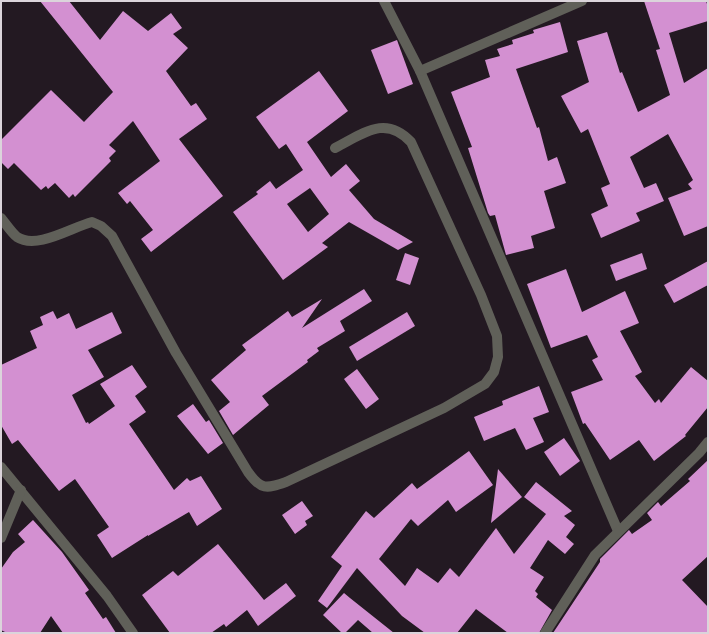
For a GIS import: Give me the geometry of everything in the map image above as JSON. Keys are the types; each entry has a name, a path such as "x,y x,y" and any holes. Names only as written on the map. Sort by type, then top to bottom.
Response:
{"street":[{"path":"384,1 420,71 618,531"},
{"path":"420,71 582,1"},
{"path":"1,218 18,237 30,241 46,239 92,222 101,226 112,236 176,353 248,472 255,481 263,487 271,487 286,482 379,439 474,392 485,384 494,372 498,357 497,336 481,295 411,142 396,130 389,127 378,127 335,148"},
{"path":"545,633 595,555 699,453 708,442"},
{"path":"1,467 107,596 133,633"},
{"path":"1,538 21,490"}],"building":[{"path":"40,1 69,1 100,40 123,11 148,31 171,13 182,28 173,34 188,48 166,71 191,106 196,103 207,119 179,139 223,196 151,252 141,239 153,230 130,201 127,204 118,193 160,161 133,121 109,145 116,151 109,158 111,161 75,197 73,194 69,198 55,183 48,189 46,186 41,190 14,163 8,169 1,162 1,140 51,90 84,122 113,92"},
{"path":"644,1 706,1 708,7 708,21 669,33 684,83 708,68 708,226 684,236 668,198 692,189 688,184 693,180 668,134 630,157 644,188 656,183 664,201 636,213 640,221 601,238 591,214 608,206 601,188 610,184 588,129 581,133 561,96 589,82 577,41 607,32 620,73 622,72 638,112 670,95 656,50 660,49"},
{"path":"560,22 568,52 516,69 537,128 539,127 548,161 557,157 566,183 544,191 555,228 531,236 534,248 506,255 495,215 490,216 488,213 468,148 472,147 451,92 490,77 485,60 500,56 497,49 513,44 512,40 534,33 533,30"},
{"path":"397,40 413,84 388,94 371,50"},
{"path":"319,71 348,111 307,142 331,177 346,164 360,181 349,190 374,219 413,242 398,250 349,222 322,243 328,247 283,280 233,212 258,194 256,192 270,181 276,189 303,170 286,144 279,149 256,117","holes":["310,188 329,214 308,232 287,204"]},
{"path":"405,253 419,258 410,285 396,280"},
{"path":"642,253 647,269 616,281 610,265"},
{"path":"708,261 708,285 674,303 664,285"},
{"path":"566,269 582,312 625,291 639,323 620,331 642,372 635,376 655,403 659,399 661,403 691,367 708,381 708,407 685,435 686,436 654,461 639,440 610,460 585,423 583,424 571,392 603,380 592,360 598,357 587,335 551,348 527,284"},
{"path":"364,289 372,301 340,321 345,331 317,348 319,351 307,360 308,362 262,396 269,405 233,435 219,411 230,402 211,380 246,350 242,345 288,311 292,317 322,299 302,328"},
{"path":"53,311 57,319 69,313 76,329 112,312 122,333 88,350 104,377 72,395 86,423 88,422 89,424 115,406 100,384 132,365 147,387 135,396 146,412 129,424 174,490 187,478 190,481 201,476 222,509 197,526 189,512 148,535 112,558 97,535 109,527 75,479 59,491 18,440 12,444 1,425 1,365 37,348 30,331 43,325 40,317"},
{"path":"407,312 415,326 357,361 349,347"},
{"path":"357,369 379,399 366,409 344,379"},
{"path":"539,386 549,412 533,418 544,442 526,450 515,428 484,441 474,417 503,405 502,401"},
{"path":"193,404 206,422 209,420 223,443 208,454 177,416"},
{"path":"564,438 580,461 560,476 544,452"},
{"path":"469,451 493,485 456,512 448,500 418,526 411,519 379,559 405,586 417,568 438,583 450,568 459,577 496,528 514,554 546,514 524,497 536,482 572,511 564,516 575,525 566,537 574,544 565,554 548,540 530,568 544,577 535,591 538,594 536,597 552,610 539,633 508,633 476,609 457,633 425,633 402,616 357,568 327,608 318,601 342,566 331,557 366,511 374,518 412,483 417,489"},
{"path":"708,460 708,556 682,580 708,607 708,633 553,633 600,562 600,559 629,530 632,534 652,520 647,513 658,502 661,506 690,481 688,479"},
{"path":"498,469 522,497 491,523"},
{"path":"302,501 313,516 305,521 307,525 295,534 282,515"},
{"path":"33,520 62,552 89,590 85,593 103,619 106,617 116,633 63,633 51,616 40,633 7,633 1,630 1,569 13,552 25,542 18,534"},
{"path":"218,544 264,600 286,583 296,596 258,626 247,610 226,627 224,624 211,633 170,633 142,595 173,571 178,576"},
{"path":"344,593 394,633 373,633 358,620 345,633 342,633 323,615"}]}
